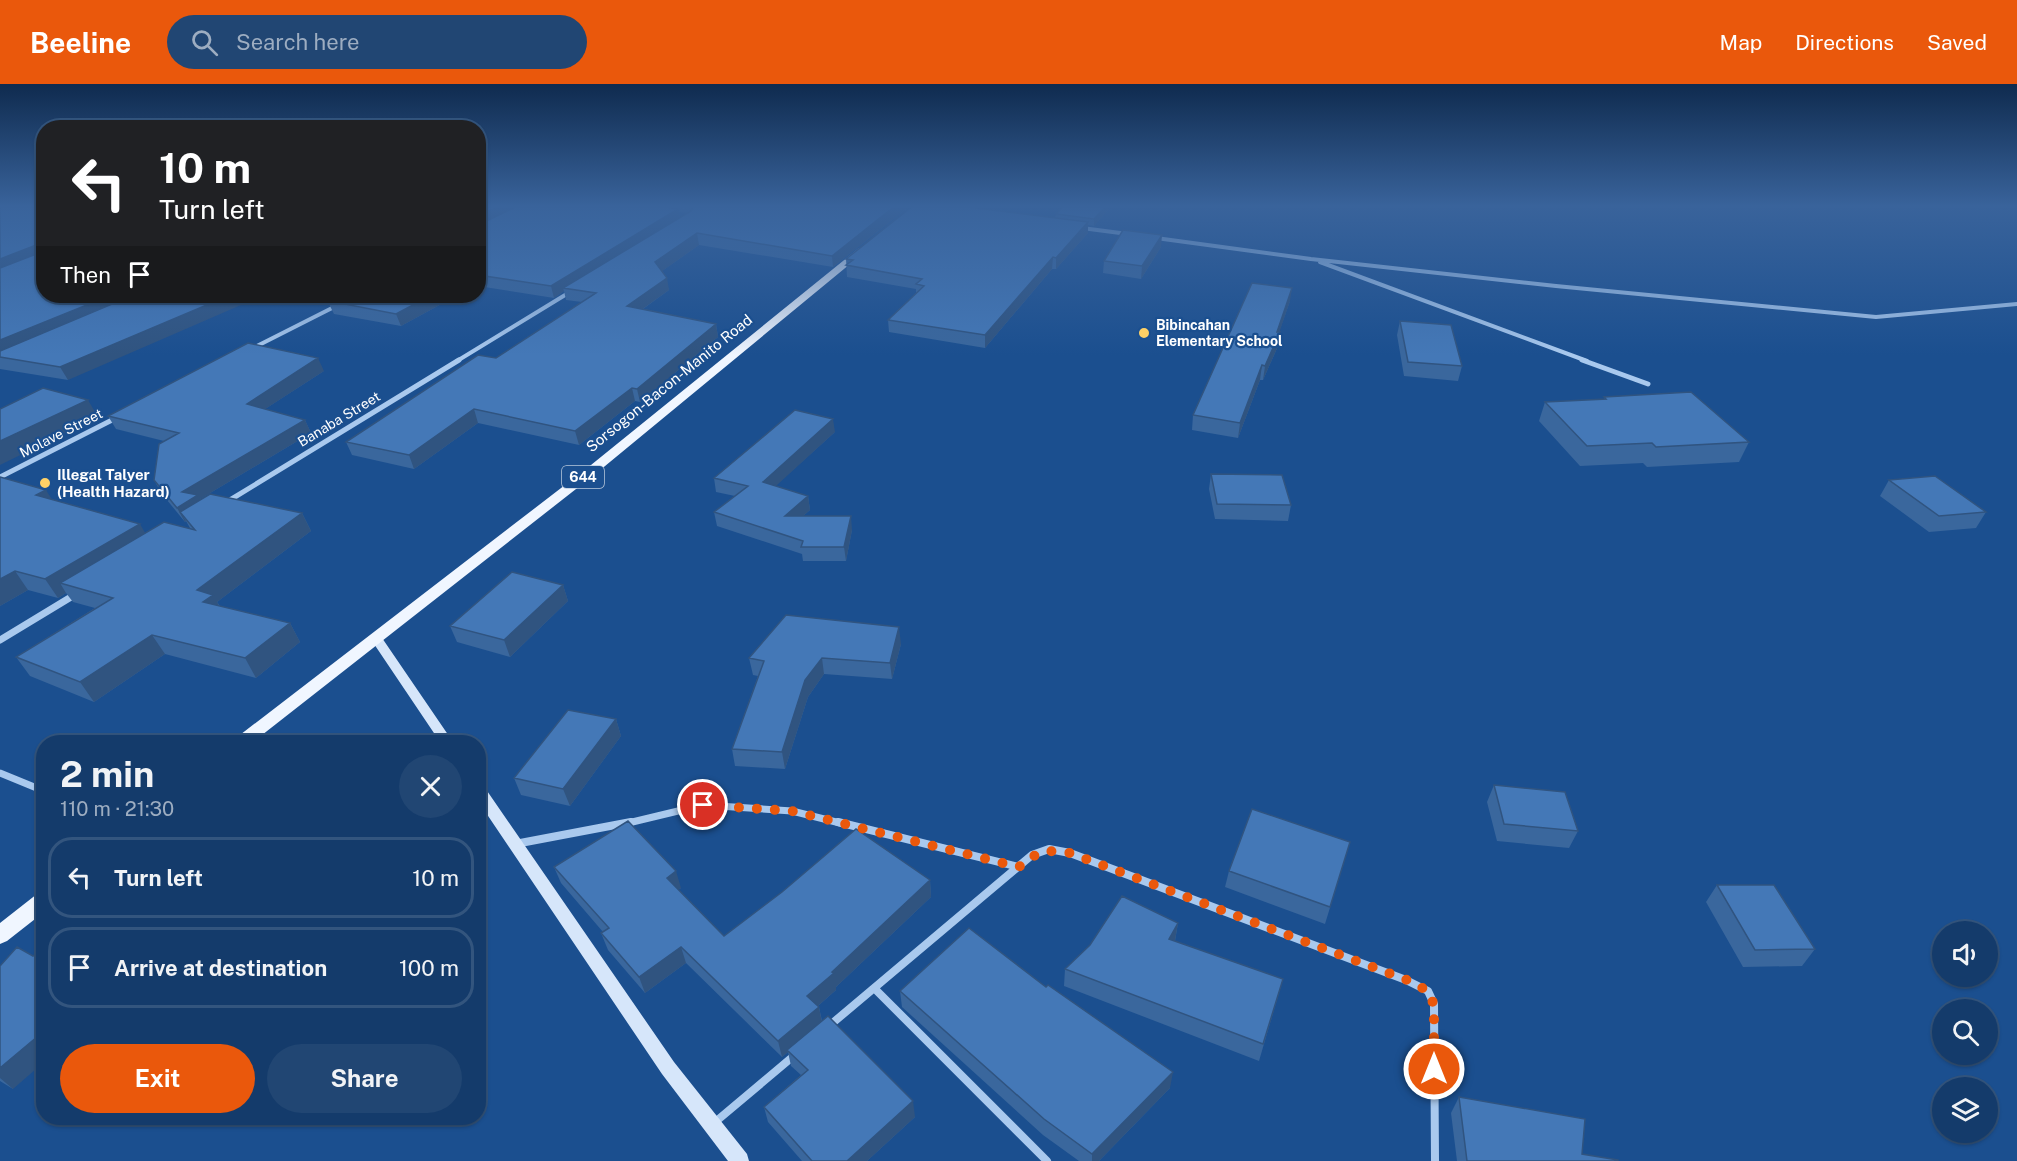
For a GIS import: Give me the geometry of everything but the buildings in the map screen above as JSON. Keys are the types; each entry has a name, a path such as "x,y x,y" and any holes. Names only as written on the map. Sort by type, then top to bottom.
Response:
{"main road":[{"name":"Sorsogon-Bacon-Manito Road","path":"251,735 595,468 856,255"},
{"path":"0,935 36,906"}],"street":[{"path":"1283,255 1556,286 1876,317 2017,304"},
{"path":"1311,259 1648,384"},
{"name":"Banaba Street","path":"224,504 579,287"},
{"path":"252,349 342,303"},
{"name":"Molave Street","path":"0,477 126,413"},
{"path":"0,640 81,590"},
{"path":"376,638 442,735"},
{"path":"0,773 36,788"},
{"path":"486,801 668,1068 740,1161"},
{"path":"515,844 628,823 703,805 792,811 1019,867"},
{"path":"820,1034 1032,855 1048,849 1070,853 1407,980 1428,991 1434,1005 1435,1161"},
{"path":"874,988 1047,1161"},
{"path":"712,1125 802,1049"}],"place":[{"name":"Bibincahan Elementary School","path":"1144,333"},
{"name":"Illegal Talyer (Health Hazard)","path":"45,483"}],"route":[{"path":"703,805 792,811 1019,867 1032,855 1048,849 1070,853 1407,980 1428,991 1434,1005 1434,1069"}]}
